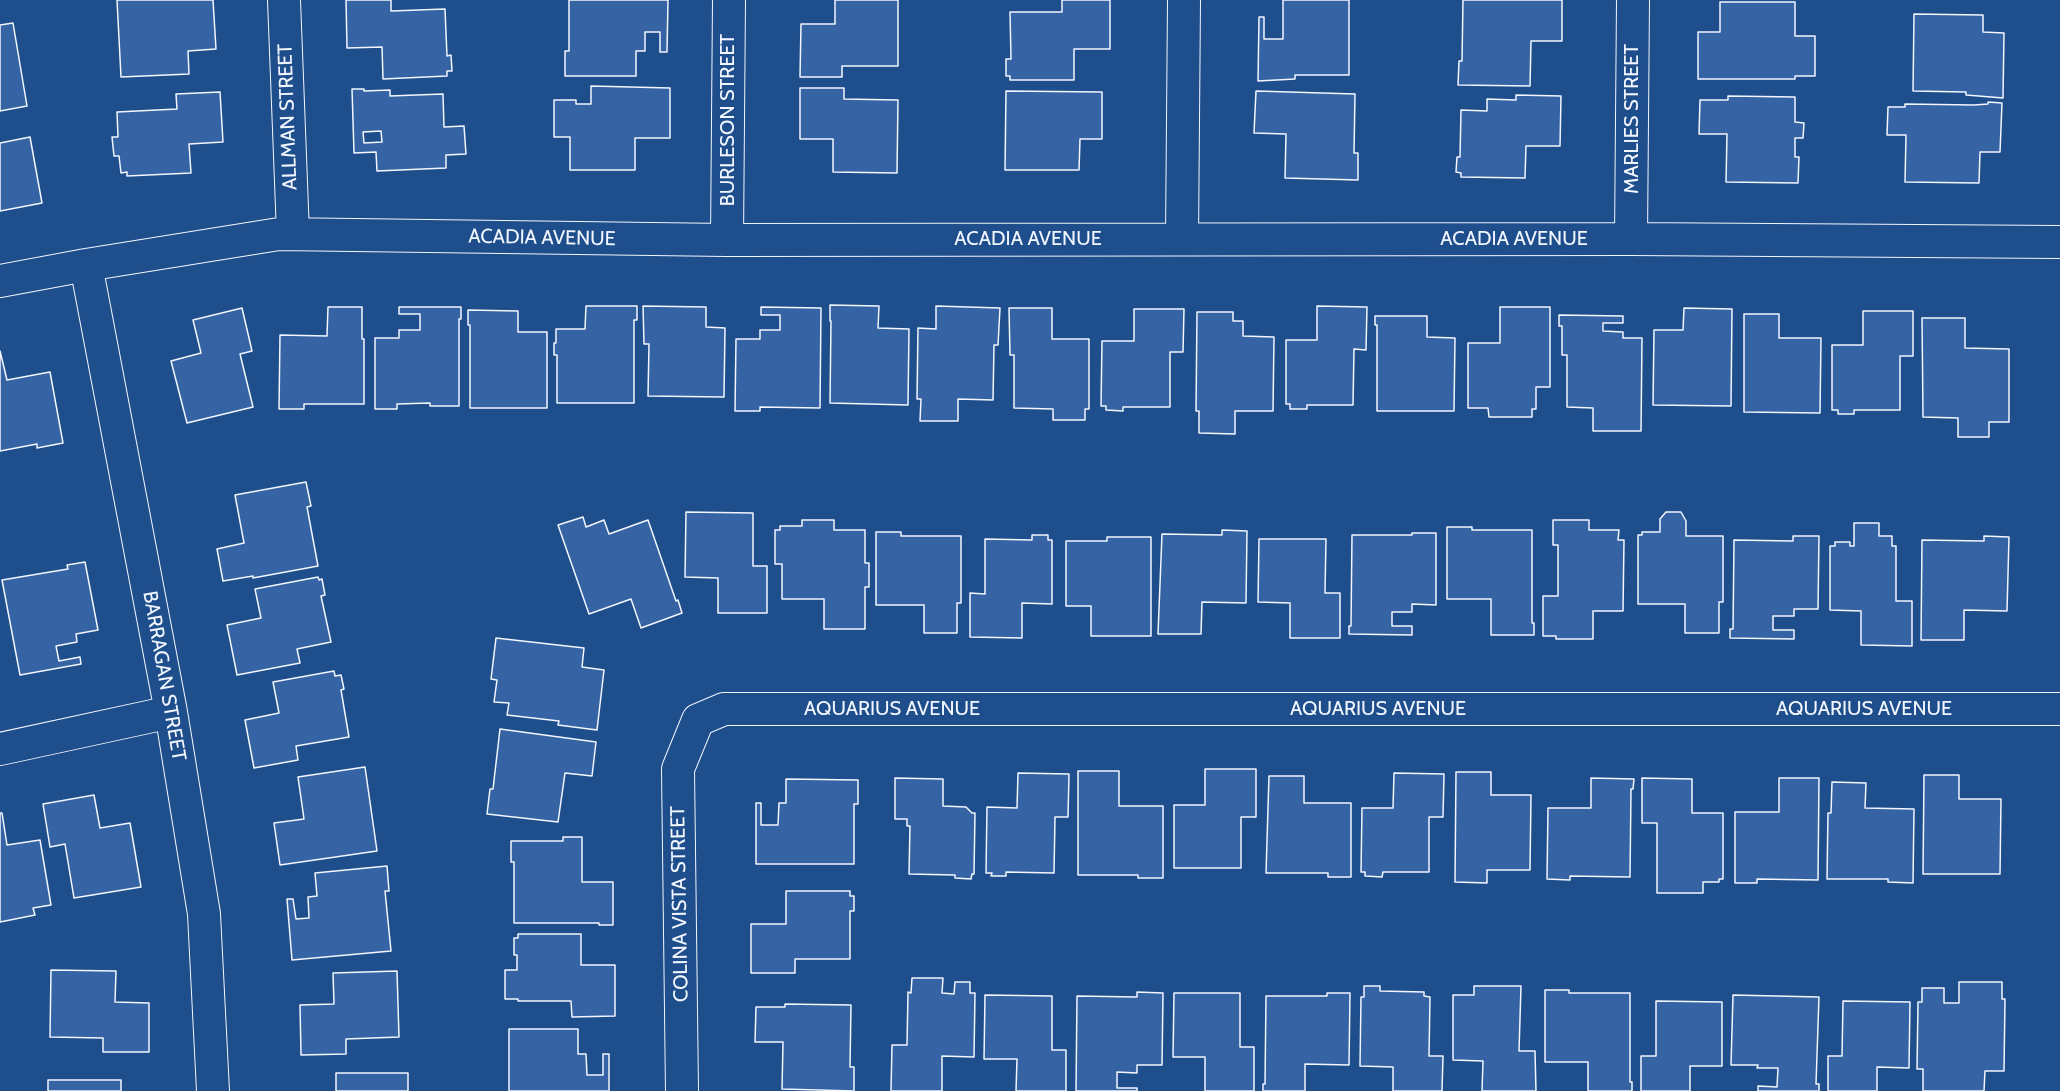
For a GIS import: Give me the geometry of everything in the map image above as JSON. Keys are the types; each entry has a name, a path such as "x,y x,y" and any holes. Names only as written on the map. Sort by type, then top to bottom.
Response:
{"street":[{"name":"ALLMAN STREET","path":"284,0 293,234"},
{"name":"BURLESON STREET","path":"727,240 729,0"},
{"path":"1182,239 1184,0"},
{"name":"MARLIES STREET","path":"1631,239 1633,0"},
{"name":"ACADIA AVENUE","path":"0,281 279,234 727,240 1631,239 2060,242"},
{"name":"BARRAGAN STREET","path":"86,265 171,712 204,914 213,1091"},
{"name":"AQUARIUS AVENUE","path":"699,720 724,710 2060,710"},
{"path":"0,749 171,712"},
{"name":"COLINA VISTA STREET","path":"682,1091 678,769 699,720"}],"building":[{"path":"117,0 213,0 216,49 188,51 189,74 121,77"},
{"path":"346,0 391,0 391,11 445,9 447,56 451,55 452,71 447,71 447,76 383,79 382,47 347,48"},
{"path":"569,0 668,0 667,52 660,52 660,32 645,32 645,51 636,51 636,76 565,76 565,51 569,51"},
{"path":"835,0 898,0 898,66 842,66 842,77 800,77 801,24 835,24"},
{"path":"1062,0 1110,0 1110,49 1074,49 1074,80 1010,80 1010,76 1006,76 1006,59 1011,59 1010,12 1062,12"},
{"path":"1283,0 1349,0 1349,75 1295,75 1295,79 1258,81 1259,17 1264,17 1264,39 1283,39"},
{"path":"1463,0 1562,0 1562,41 1531,41 1530,86 1458,85 1459,61 1462,61"},
{"path":"1720,2 1795,2 1795,36 1815,36 1815,76 1795,76 1795,79 1698,79 1698,32 1720,32"},
{"path":"1914,14 1983,15 1983,32 2004,33 2003,98 1966,95 1966,92 1913,91"},
{"path":"13,23 27,106 0,111 0,25"},
{"path":"591,86 670,88 670,138 635,138 635,170 570,170 570,137 554,137 554,100 576,100 576,104 591,104"},
{"path":"800,88 844,88 844,99 898,100 897,173 833,172 833,139 800,139"},
{"path":"352,89 390,90 390,96 443,94 444,127 464,126 466,154 446,155 446,168 377,171 376,152 354,153","holes":["381,131 382,142 364,143 363,132"]},
{"path":"1006,91 1102,92 1102,139 1080,139 1079,170 1005,170"},
{"path":"1256,91 1355,94 1354,153 1358,153 1358,180 1285,178 1286,134 1254,133"},
{"path":"220,92 223,142 189,144 191,173 127,176 127,172 121,173 119,156 114,156 112,137 118,137 117,112 177,109 176,94"},
{"path":"1516,95 1561,96 1560,146 1526,146 1525,178 1461,177 1461,173 1456,172 1457,157 1460,157 1461,110 1487,111 1487,99 1516,100"},
{"path":"1728,96 1795,97 1795,122 1804,123 1803,138 1795,138 1795,157 1799,157 1798,183 1726,182 1727,134 1699,134 1700,100 1728,100"},
{"path":"1988,102 2002,103 2000,152 1980,152 1979,183 1905,182 1906,135 1887,135 1888,107 1905,107 1905,104 1974,105 1988,104"},
{"path":"30,137 42,203 0,211 0,143"},
{"path":"830,305 879,306 878,328 909,329 908,405 830,403"},
{"path":"586,306 637,306 637,320 634,320 634,403 557,403 557,355 554,355 556,329 585,329"},
{"path":"643,306 706,307 706,327 725,328 724,397 648,396 649,344 644,344"},
{"path":"936,306 1000,308 998,345 994,345 993,400 958,399 958,421 920,421 921,399 917,399 918,328 936,329"},
{"path":"1317,306 1367,307 1366,350 1354,349 1353,405 1307,405 1307,409 1290,409 1290,404 1286,404 1286,340 1317,340"},
{"path":"328,307 362,307 364,404 304,404 304,409 279,409 280,335 327,336"},
{"path":"399,307 461,307 459,406 430,406 430,403 397,404 397,409 375,409 375,338 399,338 399,330 420,330 420,314 399,314"},
{"path":"761,307 821,308 820,408 760,407 760,411 735,411 736,339 760,339 760,330 780,330 780,315 761,315"},
{"path":"1500,307 1550,307 1550,387 1536,387 1536,409 1532,409 1532,417 1489,417 1488,408 1468,408 1468,343 1500,343"},
{"path":"242,308 252,351 240,354 253,407 187,423 171,361 201,353 193,320"},
{"path":"1009,308 1052,308 1052,339 1089,339 1089,409 1085,409 1085,420 1053,420 1053,409 1014,408 1014,355 1010,355"},
{"path":"1684,308 1732,309 1731,406 1653,405 1654,330 1683,330"},
{"path":"1134,309 1184,309 1183,352 1170,352 1170,407 1123,407 1123,411 1106,410 1106,406 1101,406 1102,341 1134,341"},
{"path":"468,310 518,311 518,332 547,332 547,408 470,408"},
{"path":"1863,311 1913,311 1913,356 1900,356 1900,410 1854,410 1854,414 1838,414 1838,410 1832,410 1832,345 1863,345"},
{"path":"1197,312 1233,312 1233,321 1243,321 1243,336 1274,337 1273,411 1235,411 1235,434 1199,433 1199,411 1196,411"},
{"path":"1744,314 1779,314 1779,338 1821,338 1820,413 1744,412"},
{"path":"1559,315 1623,316 1623,323 1603,323 1603,331 1623,332 1623,338 1642,338 1641,431 1593,431 1593,408 1567,407 1567,355 1562,355 1562,326 1559,326"},
{"path":"1375,316 1427,316 1427,337 1455,338 1454,411 1377,411 1377,325 1375,325"},
{"path":"1922,318 1965,318 1965,348 2009,349 2009,422 1989,422 1989,437 1958,437 1958,418 1923,417"},
{"path":"0,351 7,380 50,372 63,443 37,448 37,444 0,451"},
{"path":"306,482 311,506 307,507 318,566 223,581 217,549 244,543 235,495"},
{"path":"686,512 753,513 753,566 767,566 767,613 718,613 718,578 685,577"},
{"path":"1666,512 1681,512 1686,521 1686,536 1723,536 1723,602 1719,602 1719,633 1685,633 1685,604 1638,604 1638,535 1642,535 1642,532 1660,532 1660,519"},
{"path":"583,517 586,527 604,520 609,534 648,520 682,613 641,628 631,599 589,614 558,525"},
{"path":"802,520 834,520 834,530 865,530 865,563 869,563 869,587 865,587 865,629 824,629 824,599 782,599 782,564 775,564 775,530 780,530 780,526 802,526"},
{"path":"1553,520 1589,520 1589,530 1619,530 1618,540 1624,540 1623,611 1593,611 1593,639 1556,639 1556,636 1543,636 1543,596 1558,596 1558,545 1553,545"},
{"path":"1854,523 1879,523 1879,536 1892,536 1892,546 1896,546 1896,601 1912,601 1912,646 1861,645 1861,611 1830,610 1830,546 1835,546 1835,542 1850,542 1850,546 1854,546"},
{"path":"1447,527 1472,527 1472,530 1532,530 1534,635 1491,635 1491,599 1447,599"},
{"path":"1222,530 1247,531 1246,603 1202,602 1201,634 1158,634 1162,534 1222,535"},
{"path":"876,532 901,532 901,536 961,536 961,603 957,603 957,633 924,633 924,605 876,605"},
{"path":"1412,533 1436,533 1436,605 1412,604 1412,612 1392,612 1392,626 1412,626 1412,635 1349,634 1352,535 1412,535"},
{"path":"1032,535 1048,535 1048,540 1052,540 1052,604 1022,603 1022,638 970,637 970,593 985,594 985,539 1032,540"},
{"path":"1793,536 1819,536 1818,609 1794,609 1794,616 1773,616 1773,630 1794,630 1794,639 1730,638 1730,629 1733,629 1734,540 1793,541"},
{"path":"1984,536 2009,537 2007,611 1964,610 1964,640 1921,640 1922,540 1984,541"},
{"path":"1107,537 1151,537 1151,636 1091,636 1091,606 1066,606 1066,541 1107,541"},
{"path":"1259,539 1326,539 1325,593 1340,593 1340,638 1290,638 1290,603 1258,602"},
{"path":"85,562 98,630 76,634 77,642 56,646 59,661 80,657 81,664 20,675 2,580 68,569 67,565"},
{"path":"318,577 319,580 322,579 325,595 321,596 331,642 297,649 300,663 237,675 227,625 261,618 255,589"},
{"path":"496,638 584,648 582,667 604,670 597,730 558,725 559,721 507,715 509,703 494,702 497,680 491,679"},
{"path":"334,671 335,676 341,675 344,689 341,690 349,737 296,746 298,760 254,768 245,720 279,713 273,682"},
{"path":"500,729 596,742 592,776 565,773 558,822 487,814 490,789 493,789"},
{"path":"365,767 377,851 280,865 274,823 304,819 298,777"},
{"path":"1205,769 1256,769 1256,817 1241,817 1241,868 1174,868 1174,805 1205,805"},
{"path":"1078,771 1119,771 1119,806 1163,806 1163,878 1138,878 1138,875 1078,875"},
{"path":"1456,772 1491,772 1491,795 1531,795 1530,870 1487,870 1487,883 1455,882"},
{"path":"1018,773 1069,774 1068,817 1055,817 1054,873 1006,872 1006,876 991,876 992,873 986,873 987,807 1017,808"},
{"path":"1394,773 1444,774 1443,817 1429,817 1429,872 1383,872 1382,877 1365,876 1365,872 1361,872 1362,808 1393,808"},
{"path":"1924,775 1959,775 1959,799 2001,799 2000,874 1923,874"},
{"path":"1269,776 1304,776 1304,803 1351,803 1351,877 1328,877 1328,873 1266,873"},
{"path":"895,778 943,779 943,806 966,807 975,813 974,874 971,879 955,878 955,875 909,874 910,826 907,826 907,819 895,819"},
{"path":"1591,778 1634,779 1633,789 1631,789 1630,877 1570,876 1570,880 1547,879 1548,808 1591,808"},
{"path":"1642,778 1692,779 1692,813 1723,813 1723,879 1719,879 1719,882 1703,882 1703,893 1657,893 1657,823 1642,823"},
{"path":"1779,778 1819,778 1818,880 1757,879 1757,883 1735,883 1735,812 1779,812"},
{"path":"786,779 858,780 858,804 854,804 854,864 756,864 756,803 761,803 761,825 778,825 779,803 786,803"},
{"path":"1832,782 1866,783 1865,808 1914,809 1913,883 1888,882 1888,879 1827,879 1828,813 1831,813"},
{"path":"94,795 100,828 130,823 141,887 74,898 65,844 50,847 43,804"},
{"path":"0,813 2,813 7,845 40,840 51,905 33,908 35,915 0,922"},
{"path":"563,837 582,837 582,882 613,882 613,925 514,923 514,862 511,862 511,841 563,841"},
{"path":"387,866 389,891 385,891 391,951 292,960 287,899 293,899 296,919 309,918 308,897 317,896 315,873"},
{"path":"786,891 850,891 850,896 854,896 854,911 850,911 850,959 795,959 795,973 751,973 751,924 786,924"},
{"path":"518,934 581,934 581,965 615,965 615,1016 572,1017 571,1001 505,999 505,970 517,970 514,938 518,938"},
{"path":"51,970 116,971 115,1002 149,1003 149,1052 103,1052 103,1038 50,1037"},
{"path":"397,971 399,1037 346,1039 346,1054 301,1055 300,1005 334,1004 333,973"},
{"path":"912,978 943,978 942,993 954,994 955,982 970,982 970,993 975,993 974,1057 942,1056 942,1091 891,1091 892,1045 907,1045 908,992 911,993"},
{"path":"1959,982 2002,982 2002,999 2005,999 2004,1071 1985,1071 1984,1091 1923,1091 1923,1069 1917,1069 1918,1002 1922,1002 1922,988 1944,988 1944,1003 1959,1003"},
{"path":"1364,986 1380,986 1380,991 1424,992 1424,996 1430,997 1429,1056 1443,1056 1442,1091 1393,1091 1393,1067 1360,1066 1361,997 1364,997"},
{"path":"1474,986 1521,986 1519,1051 1535,1051 1536,1091 1482,1091 1483,1061 1453,1060 1453,995 1474,995"},
{"path":"1545,990 1569,990 1569,993 1630,993 1630,1082 1632,1082 1632,1091 1588,1091 1588,1062 1545,1062"},
{"path":"1137,992 1163,993 1162,1065 1137,1065 1137,1073 1117,1072 1117,1088 1137,1088 1137,1091 1076,1091 1077,996 1137,997"},
{"path":"1174,993 1240,993 1240,1047 1254,1047 1254,1091 1205,1091 1205,1057 1173,1057"},
{"path":"1327,993 1350,993 1349,1065 1305,1064 1305,1091 1263,1091 1266,996 1327,996"},
{"path":"985,995 1052,996 1052,1050 1066,1050 1066,1091 1016,1091 1017,1059 984,1059"},
{"path":"1733,995 1819,997 1816,1084 1819,1084 1819,1091 1758,1091 1758,1086 1777,1087 1778,1068 1731,1065"},
{"path":"1656,1001 1722,1002 1722,1066 1690,1066 1690,1091 1641,1091 1641,1056 1656,1056"},
{"path":"1843,1001 1910,1002 1909,1068 1877,1067 1877,1091 1828,1091 1828,1056 1842,1056"},
{"path":"785,1004 851,1005 850,1067 854,1067 854,1091 782,1089 783,1042 755,1042 756,1007 785,1007"},
{"path":"509,1029 578,1029 578,1054 586,1054 587,1075 603,1075 603,1054 609,1054 609,1091 509,1091"},
{"path":"336,1073 408,1073 408,1091 336,1091"},
{"path":"48,1080 121,1080 121,1091 48,1091"}]}
